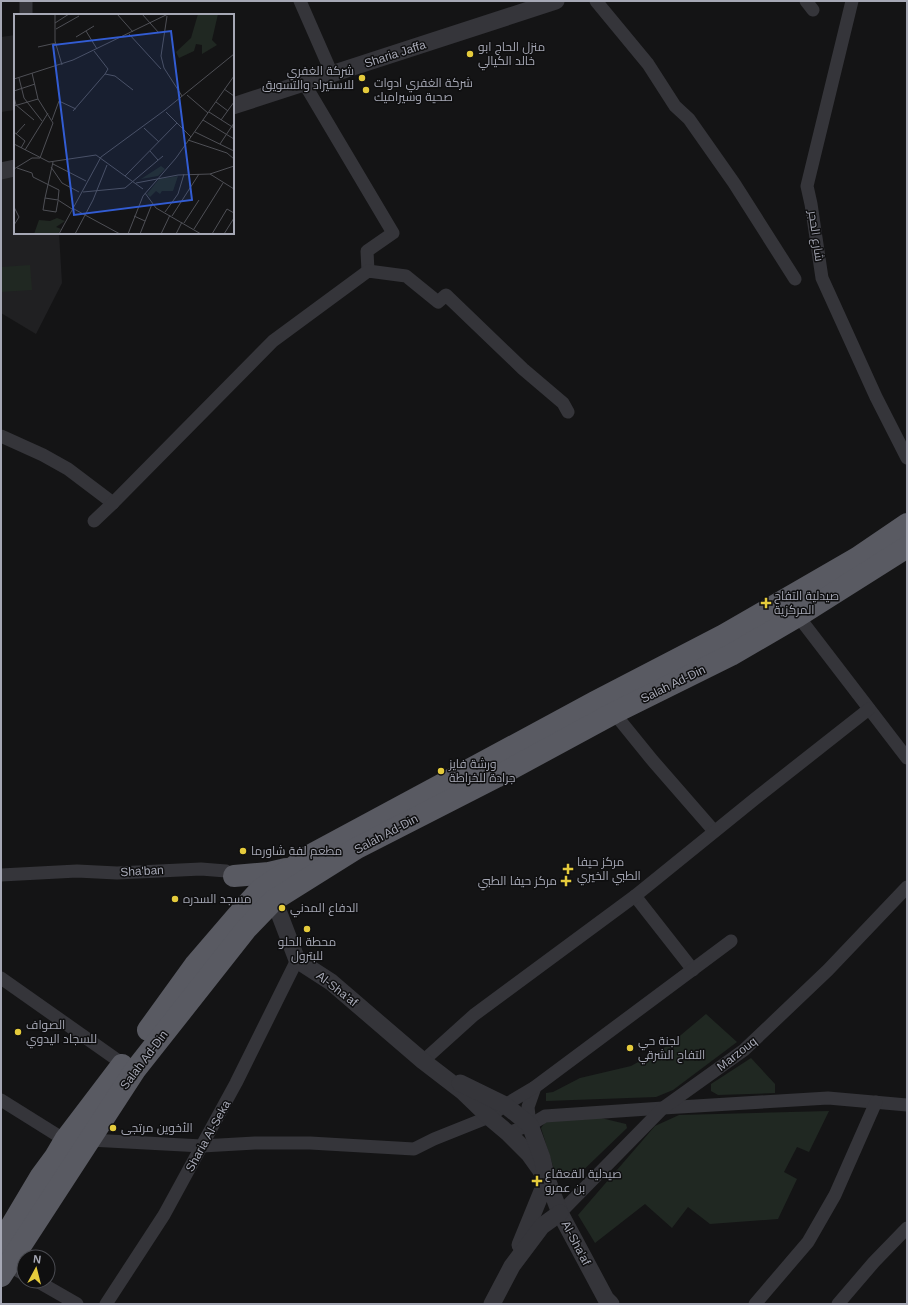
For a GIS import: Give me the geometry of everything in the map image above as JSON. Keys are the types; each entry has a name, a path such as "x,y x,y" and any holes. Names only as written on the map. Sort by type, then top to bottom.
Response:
{"highway":[{"name":"Salah Ad-Din","path":"1,1243 41,1176 65,1140 196,965 250,901 267,895 496,777 724,635 857,558 907,524"},
{"name":"Salah Ad-Din","path":"11,1271 90,1140 135,1070 247,928 267,895 293,868 324,848 604,711 731,655 798,616 907,547"},
{"path":"234,876 269,873 293,868"}],"street":[{"path":"26,1 26,14"},
{"path":"300,1 332,74"},
{"name":"Sharia Jaffa","path":"234,106 556,1"},
{"path":"596,1 648,64 675,106 689,119 734,183 795,279"},
{"name":"شارع الحجر","path":"852,1 807,186 822,278 876,397 907,458"},
{"path":"304,83 393,233 367,251 368,271"},
{"path":"1,171 14,168"},
{"path":"94,521 114,503 273,341 368,271 406,276 438,302 446,294 523,369 563,402 568,412"},
{"path":"1,436 43,455 68,469 114,503"},
{"path":"798,616 907,758"},
{"path":"423,1061 474,1015 635,896 714,831 869,709"},
{"path":"604,711 653,761 714,831"},
{"name":"Sha'ban","path":"1,875 77,871 117,873 201,869 226,871 267,895"},
{"name":"Marzouq","path":"560,1213 664,1108 744,1050 828,970 907,887"},
{"path":"267,895 297,960"},
{"path":"635,896 693,970"},
{"path":"90,1140 202,1146 255,1143 310,1143 414,1149 434,1139 489,1117 505,1105 536,1087 731,941"},
{"name":"Al-Sha'af","path":"297,960 331,982 423,1061 462,1091 489,1117"},
{"name":"Sharia Al-Seka","path":"106,1304 164,1215 236,1083 297,960"},
{"path":"1,978 123,1064"},
{"name":"Al-Sha'af","path":"423,1061 454,1080 505,1105 530,1124 542,1158 547,1179 560,1213 607,1302"},
{"path":"530,1124 528,1107 536,1087"},
{"path":"489,1117 508,1133 545,1116 828,1098 907,1104"},
{"path":"1,1100 65,1140"},
{"path":"755,1304 808,1242 835,1195 876,1102"},
{"name":"Al-Sha'af","path":"508,1133 529,1154 547,1179"},
{"path":"492,1304 512,1266 547,1179"},
{"path":"512,1266 542,1226 560,1213"},
{"path":"838,1304 874,1262 907,1228"},
{"path":"51,1289 77,1304"}],"shaded area":[{"path":"14,35 14,110 1,112 1,37"},
{"path":"14,177 14,234 59,234 62,283 36,334 1,313 1,178"},
{"path":"30,265 32,290 1,292 1,267"},
{"path":"706,1014 737,1042 673,1090 656,1097 546,1101 546,1093 553,1092 580,1078 631,1066 669,1045"},
{"path":"751,1058 775,1084 775,1093 718,1095 711,1091 711,1084"},
{"path":"829,1111 809,1152 797,1147 784,1172 797,1179 778,1219 710,1224 688,1207 672,1228 645,1204 595,1243 578,1215 655,1126 679,1115"},
{"path":"601,1118 626,1124 627,1128 573,1180 557,1179 541,1128 546,1121"}],"place":[{"name":"منزل الحاج ابو خالد الكيالي","path":"470,54"},
{"name":"شركة الغفري للاستيراد والتسويق","path":"362,78"},
{"name":"شركة الغفري ادوات صحية وسيراميك","path":"366,90"},
{"name":"صيدلية التفاح المركزية","path":"766,603"},
{"name":"ورشة فايز جرادة للخراطة","path":"441,771"},
{"name":"مطعم لفة شاورما","path":"243,851"},
{"name":"مركز حيفا الطبي الخيري","path":"568,869"},
{"name":"مركز حيفا الطبي","path":"566,881"},
{"name":"مسجد السدره","path":"175,899"},
{"name":"الدفاع المدني","path":"282,908"},
{"name":"محطة الحلو للبترول","path":"307,929"},
{"name":"الصواف للسجاد اليدوي","path":"18,1032"},
{"name":"لجنة حي التفاح الشرقي","path":"630,1048"},
{"name":"الأخوين مرتجى","path":"113,1128"},
{"name":"صيدلية القعقاع بن عمرو","path":"537,1181"}]}
